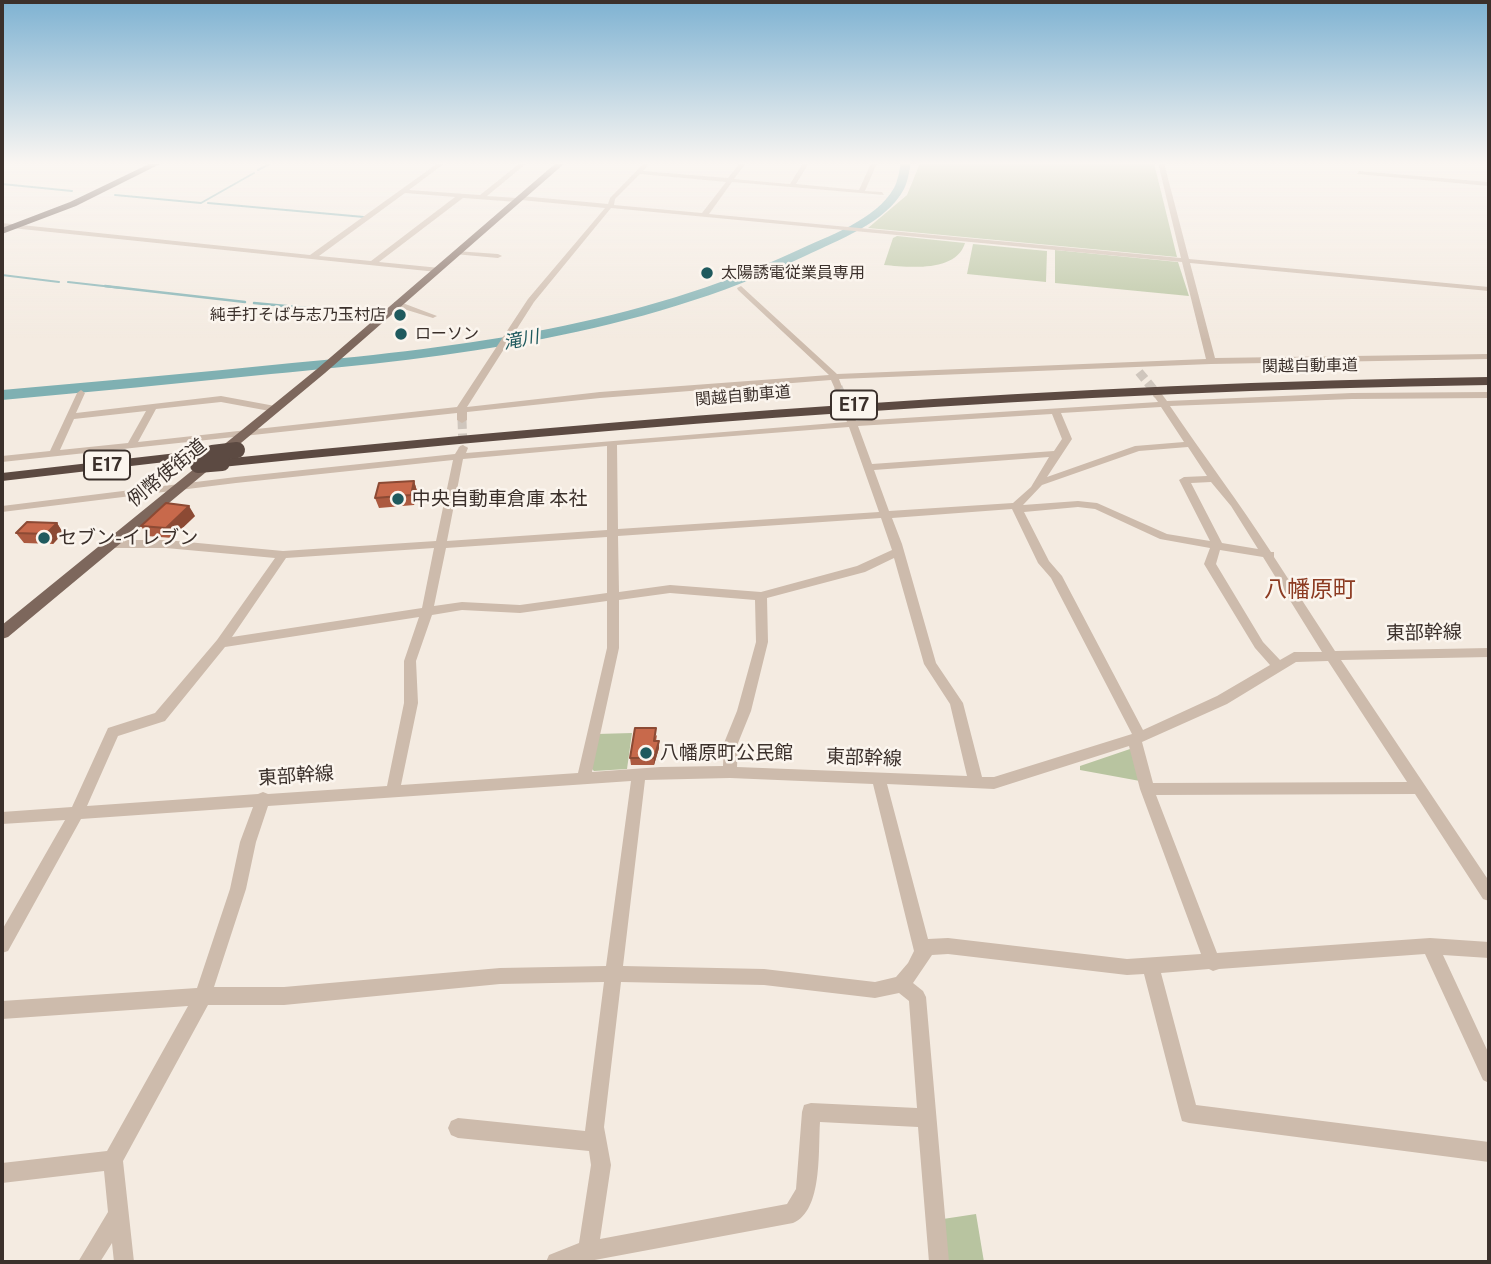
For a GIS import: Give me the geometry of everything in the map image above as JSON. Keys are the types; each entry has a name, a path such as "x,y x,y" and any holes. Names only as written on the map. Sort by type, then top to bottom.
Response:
{"highway":[{"name":"関越自動車道","path":"2,489 198,465 237,450 626,412 898,392 1202,376 1489,372"},
{"name":"関越自動車道","path":"2,477 902,402 1207,386 1489,381"}],"main road":[{"name":"例幣使街道","path":"2,633 329,364 492,222"}],"street":[{"path":"312,257 360,222"},
{"path":"373,263 427,222"},
{"path":"462,415 531,301 596,222"},
{"path":"787,222 1489,289"},
{"path":"1175,222 1211,360"},
{"path":"5,227 437,270"},
{"path":"456,253 498,256"},
{"path":"741,288 836,382"},
{"path":"397,303 433,316"},
{"path":"2,459 248,430 462,415 600,395 1135,368 1211,360 1489,357"},
{"path":"54,453 81,393"},
{"path":"2,509 461,453 612,443 850,419 1055,410 1161,400 1489,395"},
{"path":"70,416 221,399 275,409"},
{"path":"1161,400 1270,555 1329,654 1489,894"},
{"path":"132,444 153,407"},
{"path":"1018,508 1034,493 1055,454 1064,447 1067,439 1055,410"},
{"path":"850,419 898,552 930,664 956,703 976,783"},
{"path":"584,777 613,648 612,443"},
{"path":"1040,483 1138,448 1190,444"},
{"path":"393,789 411,703 410,661 427,612 461,453"},
{"path":"867,467 1055,454"},
{"path":"1214,479 1184,480 1217,544 1210,564 1259,645 1278,666"},
{"path":"109,544 166,544 283,555 1078,504 1097,506 1164,537 1270,555"},
{"path":"2,521 19,507"},
{"path":"1018,508 1044,563 1056,576 1137,738 1146,789 1213,963"},
{"path":"221,643 463,606 520,609 686,588 761,596 861,569 898,552"},
{"path":"2,945 77,812 113,732 160,717 221,643 283,555"},
{"path":"730,772 732,743 744,711 762,642 761,596"},
{"name":"東部幹線","path":"2,818 639,774 730,772 976,783 1012,779 1137,738 1222,700 1294,657 1329,654 1489,652"},
{"path":"639,774 594,1127 601,1166 572,1257 793,1213 806,1192 811,1112 928,1118"},
{"path":"878,777 923,952"},
{"path":"1146,789 1418,788"},
{"path":"124,1262 113,1160 203,996 264,798"},
{"path":"2,1010 203,996 284,996 500,976 612,974 764,977 875,990 901,984 928,947 948,946 1127,967 1430,946 1489,950"},
{"path":"1430,946 1489,1074"},
{"path":"1150,965 1189,1114 1489,1152"},
{"path":"901,984 917,997 939,1262"},
{"path":"458,1128 597,1142"},
{"path":"2,1173 113,1160"},
{"path":"88,1262 118,1215"}],"green space":[{"path":"875,222 1168,222 1177,257 868,228"},
{"path":"897,236 965,243 960,253 942,264 918,267 884,265 893,238"},
{"path":"973,244 1047,251 1046,282 967,274"},
{"path":"1055,250 1178,262 1189,296 1055,283"},
{"path":"632,733 627,769 594,771 591,768 597,734"},
{"path":"1133,748 1140,781 1080,770 1080,766"},
{"path":"976,1214 984,1262 948,1262 943,1219"}],"building":[{"path":"414,481 411,495 375,498 379,483"},
{"path":"166,503 189,506 166,528 141,526"},
{"path":"27,522 57,523 46,534 16,533"},
{"name":"八幡原町公民館","path":"635,728 656,728 654,741 659,741 654,758 630,758"}],"waterway":[{"name":"滝川","path":"2,395 444,351 571,330 696,297 757,274 862,222"},
{"path":"2,275 59,282"},
{"path":"68,282 121,288"},
{"path":"105,286 245,302"},
{"path":"254,303 381,315"}],"tunnel":[{"path":"1139,372 1158,395"},
{"path":"838,387 849,414"},
{"path":"462,420 463,448"}],"place":[{"name":"太陽誘電従業員専用","path":"707,273"},
{"name":"純手打そば与志乃玉村店","path":"400,315"},
{"name":"ローソン","path":"401,334"},
{"name":"中央自動車倉庫 本社","path":"398,499"},
{"name":"セブン-イレブン","path":"44,538"},
{"name":"八幡原町公民館","path":"646,753"}],"district":[{"name":"八幡原町","path":"1310,590"}]}
